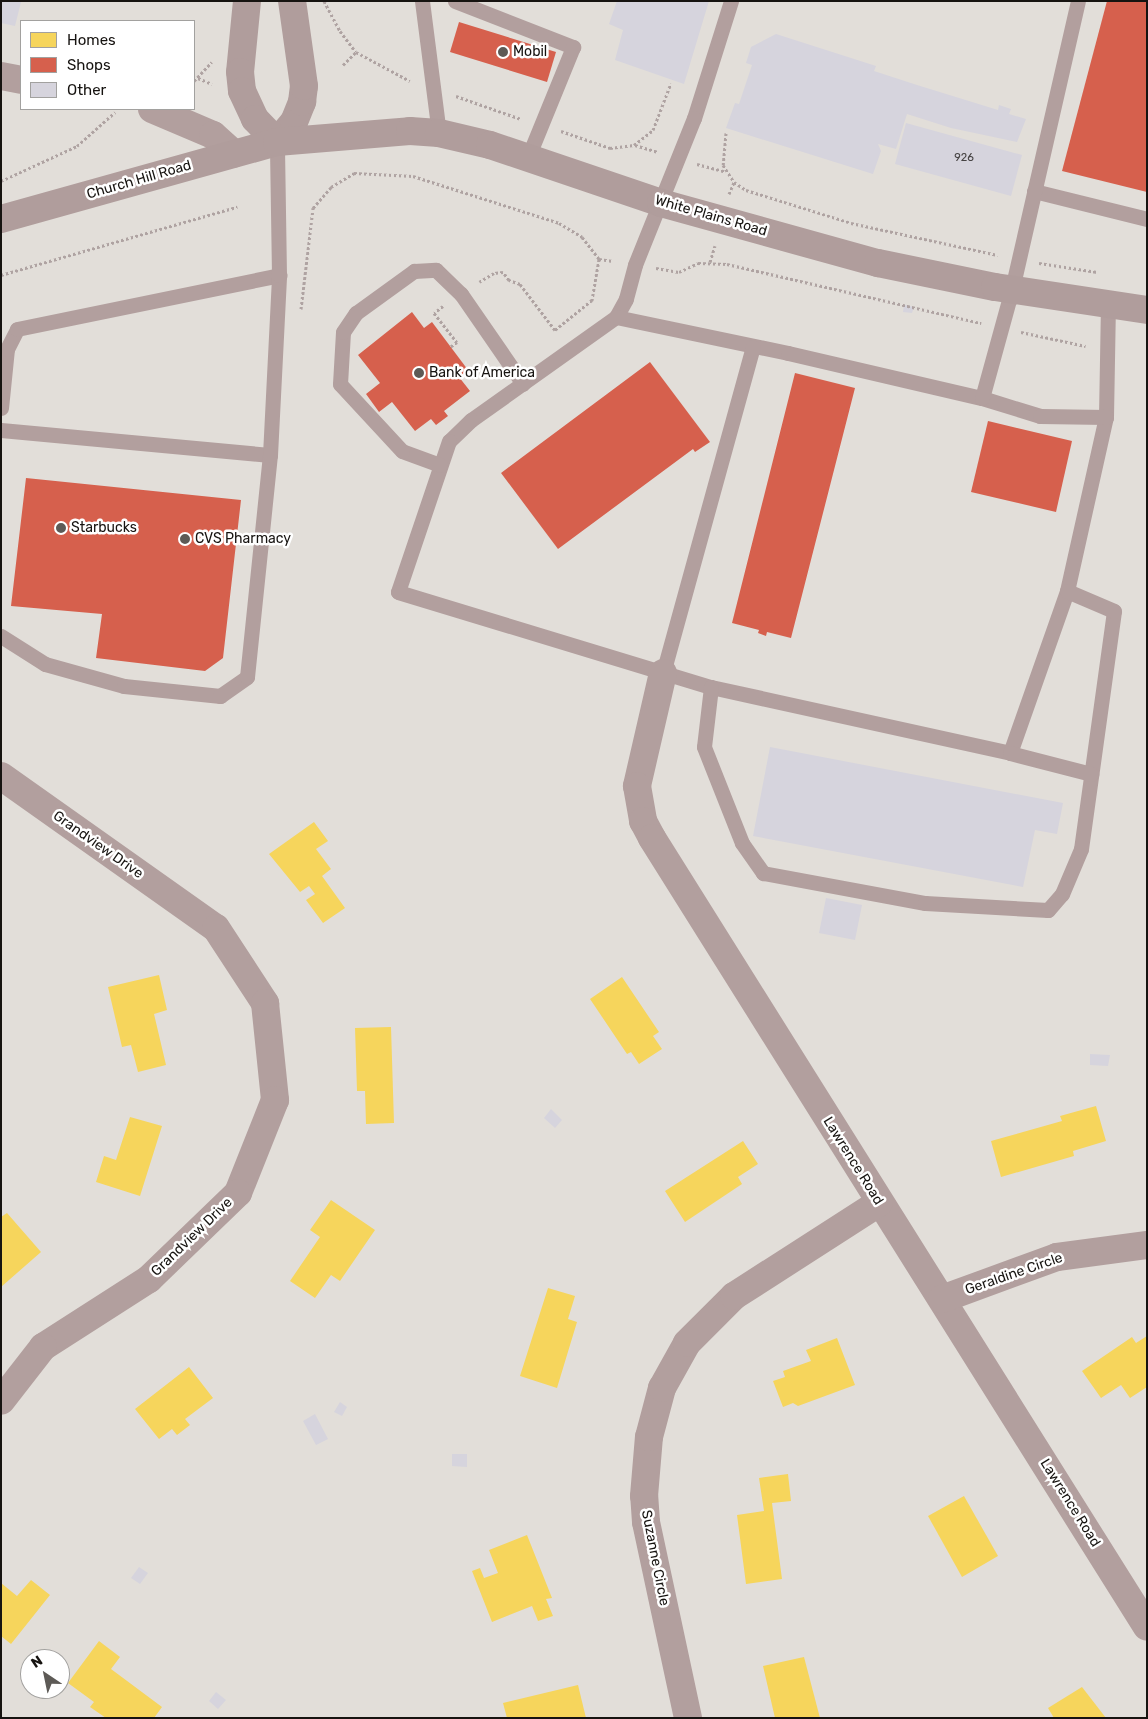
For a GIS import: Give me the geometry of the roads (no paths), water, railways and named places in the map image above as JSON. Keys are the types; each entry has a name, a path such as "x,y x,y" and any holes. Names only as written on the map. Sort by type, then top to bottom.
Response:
{"main road":[{"path":"247,1 240,72 242,90 255,119 277,142 294,122 302,102 304,86 292,1"},
{"name":"White Plains Road","path":"277,142 378,132 439,133 528,157 661,203 878,263 1012,289 1147,310"},
{"name":"Church Hill Road","path":"1,219 277,142"}],"street":[{"path":"1,76 20,80"},
{"path":"154,110 213,135 234,154"},
{"name":"Lawrence Road","path":"663,674 638,768 637,786 644,821 879,1203 942,1299 1147,1626"},
{"name":"Grandview Drive","path":"1,776 216,928 265,1002 275,1100 238,1193 149,1279 43,1347 1,1401"},
{"name":"Suzanne Circle","path":"688,1718 646,1522 644,1496 649,1437 662,1388 687,1343 734,1296 879,1203"},
{"name":"Geraldine Circle","path":"942,1299 1057,1257 1147,1245"}],"lane":[{"path":"422,1 439,133"},
{"path":"455,1 573,47 528,157"},
{"path":"731,1 694,118 635,265 626,299 616,317 472,420 449,441 398,592 663,674 711,687 1010,753 1091,774"},
{"path":"982,398 1012,289 1078,1"},
{"path":"1,636 45,664 115,684 220,696 247,677 270,456 279,275 277,142"},
{"path":"1034,192 1147,219"},
{"path":"440,466 402,451 340,384 343,332 356,313 414,271 436,270 461,294 523,384"},
{"path":"1,408 7,349 17,329 279,275"},
{"path":"1010,753 1067,591 1106,417 1108,305"},
{"path":"616,317 788,353 982,398 1040,416 1106,417"},
{"path":"663,674 753,347"},
{"path":"1,430 270,456"},
{"path":"711,687 704,747 742,843 763,873 925,902 1048,910 1062,894 1081,849 1114,611 1067,591"}],"place":[{"name":"Mobil","path":"503,52"},
{"name":"Bank of America","path":"419,373"},
{"name":"Starbucks","path":"61,528"},
{"name":"CVS Pharmacy","path":"185,539"}]}
